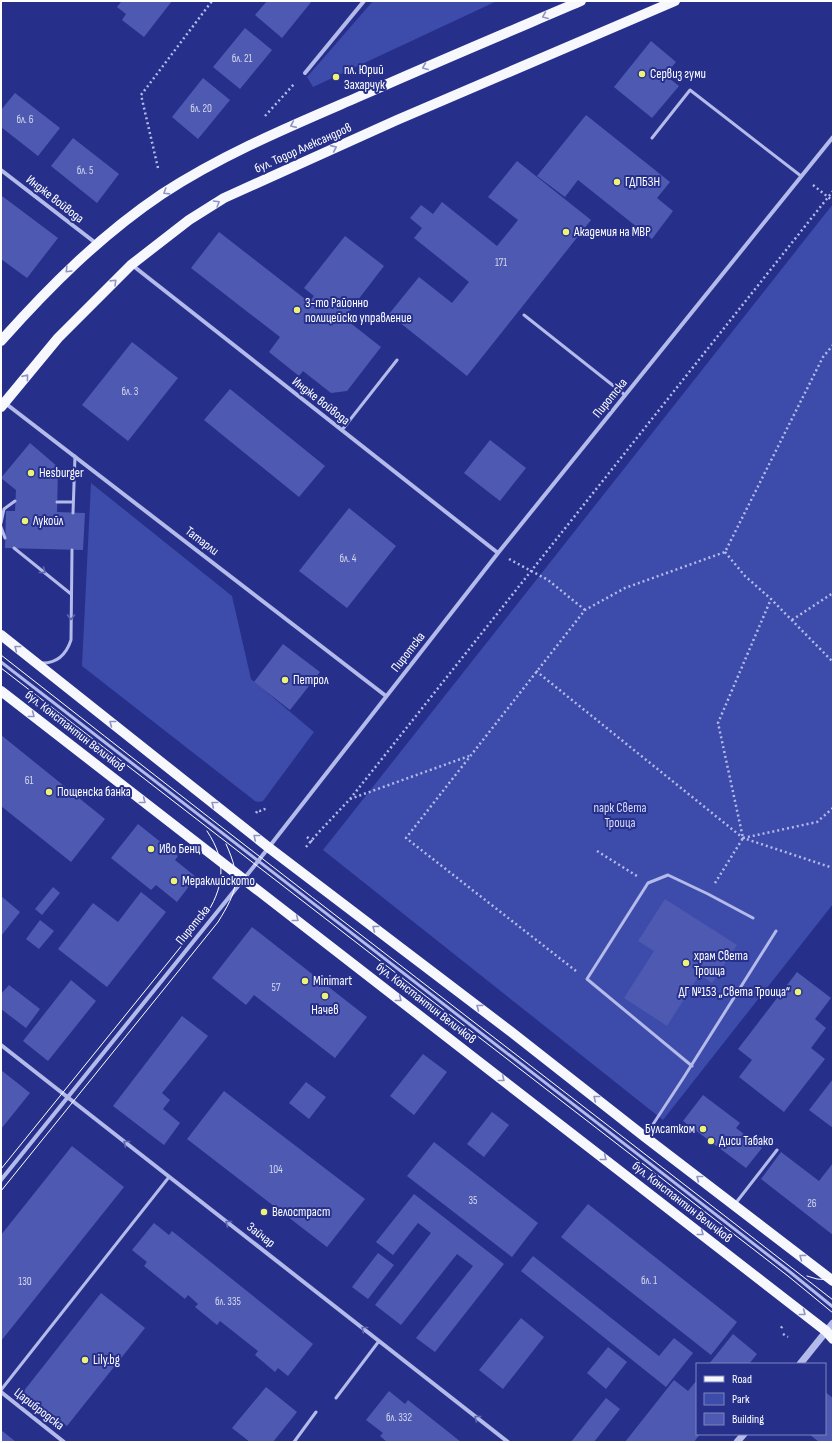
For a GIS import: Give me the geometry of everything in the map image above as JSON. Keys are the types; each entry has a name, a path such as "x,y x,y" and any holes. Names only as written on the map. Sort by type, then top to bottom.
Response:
{"main road":[{"name":"бул. Тодор Александров","path":"1,341 69,269 97,244 162,195 231,153 291,125 581,1"},
{"name":"бул. Тодор Александров","path":"3,405 58,338 131,265 189,220 224,198 397,120 675,1"},
{"path":"1,635 268,847 833,1280"},
{"name":"бул. Константин Величков","path":"1,691 244,878 830,1335"}],"street":[{"path":"304,72 364,1"},
{"name":"Пиротска","path":"1,1180 244,878 498,553 833,137"},
{"name":"Индже войвода","path":"1,170 97,244"},
{"name":"Индже войвода","path":"131,265 498,553"},
{"name":"Татарли","path":"3,405 75,456 386,696"},
{"name":"Зайчар","path":"1,1045 508,1442"},
{"path":"801,1363 830,1335 833,1323"},
{"name":"Царибродска","path":"1,1391 64,1442"}],"lane":[{"path":"652,138 690,90 802,176"},
{"path":"524,315 625,395"},
{"path":"342,430 397,360"},
{"path":"73,513 75,456"},
{"path":"1,523 4,509 15,501"},
{"path":"57,502 73,502"},
{"path":"1,527 6,538"},
{"path":"14,548 72,594"},
{"path":"34,661 50,663 58,660 68,648 71,640 72,550"},
{"name":"бул. Константин Величков","path":"1,662 790,1272 833,1307"},
{"path":"692,1066 587,979 648,883 668,875 753,918"},
{"path":"645,1137 692,1066 776,931"},
{"path":"734,1205 777,1150"},
{"path":"1,1391 169,1177"},
{"path":"336,1398 379,1341"},
{"path":"294,1442 316,1412"}],"path":[{"path":"158,168 141,94 212,1"},
{"path":"265,116 304,72"},
{"path":"802,176 833,201"},
{"path":"306,847 350,799 532,572 833,191"},
{"path":"587,979 406,838 585,610 625,588 725,552 823,357 833,345"},
{"path":"725,552 745,576 771,599 833,662"},
{"path":"498,553 548,580 585,610"},
{"path":"792,620 833,593"},
{"path":"708,894 742,838 718,724 771,599"},
{"path":"536,671 742,838 833,868"},
{"path":"350,799 470,756"},
{"path":"742,838 817,822 833,808"},
{"path":"256,813 258,810 266,810"},
{"path":"306,838 312,842"},
{"path":"597,851 648,883"},
{"path":"781,1328 784,1324"},
{"path":"783,1334 788,1337"}],"green space":[{"path":"373,1 497,1 313,87 307,77"},
{"name":"парк Света Троица","path":"833,204 833,904 663,1120 323,850"},
{"path":"91,483 232,596 251,679 314,732 263,801 255,801 82,666"}],"building":[{"path":"119,1 172,1 144,37 122,20 126,14 117,7 121,2"},
{"path":"267,1 312,1 282,38 255,15"},
{"path":"245,28 272,50 240,89 213,67"},
{"path":"651,41 676,62 665,75 679,86 652,118 614,87"},
{"path":"203,78 230,100 198,139 172,117"},
{"path":"15,93 60,128 38,156 1,127 1,110"},
{"path":"586,115 670,182 657,198 673,211 652,239 578,180 565,197 537,176"},
{"path":"73,138 119,174 97,203 51,166"},
{"path":"517,161 591,220 467,376 389,314 419,277 452,303 469,282 414,238 422,228 410,218 421,205 433,214 442,202 497,246 518,220 488,197"},
{"path":"2,196 58,238 27,278 1,259"},
{"name":"3-то Районно полицейско управление","path":"219,232 309,302 314,296 304,288 345,236 384,266 344,318 381,347 347,391 331,393 303,371 299,376 269,352 280,337 191,268"},
{"path":"132,342 178,378 128,441 82,405"},
{"path":"230,389 325,466 299,497 204,420"},
{"path":"490,440 526,468 500,501 464,473"},
{"path":"30,443 58,467 57,512 85,513 83,550 5,548 6,511 15,511 16,490 1,478"},
{"path":"349,508 396,546 347,608 299,571"},
{"path":"283,644 320,672 290,710 254,682"},
{"path":"1,735 105,819 71,862 1,806"},
{"path":"138,824 178,856 175,860 196,877 177,902 156,885 151,890 111,858"},
{"path":"53,887 60,893 42,915 35,909"},
{"path":"141,892 166,912 107,987 58,949 93,903 118,922"},
{"path":"1,896 20,912 1,936"},
{"name":"храм Света Троица","path":"665,899 737,945 712,983 700,974 667,1026 624,998 654,951 638,941"},
{"path":"40,920 54,931 39,949 26,939"},
{"path":"252,927 367,1017 335,1058 254,995 246,1005 212,978"},
{"path":"797,972 831,998 815,1019 826,1028 811,1048 825,1059 784,1112 739,1077 752,1060 738,1049"},
{"path":"71,980 96,1001 48,1061 23,1041"},
{"path":"9,985 40,1009 26,1028 1,1009 1,994"},
{"path":"182,1016 208,1036 162,1093 170,1100 163,1109 180,1123 164,1145 113,1106"},
{"path":"423,1054 447,1072 414,1115 390,1096"},
{"path":"1,1070 30,1093 1,1129"},
{"path":"833,1079 833,1128 809,1110"},
{"path":"306,1082 326,1097 309,1119 289,1103"},
{"path":"224,1091 365,1199 327,1247 187,1139"},
{"path":"703,1095 740,1123 736,1128 762,1148 746,1168 683,1121"},
{"path":"492,1112 509,1125 484,1157 467,1144"},
{"path":"434,1142 538,1223 512,1257 407,1176"},
{"path":"72,1146 124,1187 1,1341 1,1235"},
{"path":"781,1152 819,1181 833,1163 833,1235 761,1179"},
{"path":"414,1194 504,1264 435,1352 416,1338 473,1266 457,1254 401,1325 375,1305 431,1233 418,1223 393,1255 376,1242"},
{"path":"588,1204 737,1322 711,1355 561,1237"},
{"path":"154,1223 169,1235 172,1231 313,1344 288,1376 278,1368 275,1372 255,1355 258,1351 220,1321 217,1325 195,1307 198,1304 188,1295 185,1299 144,1266 147,1262 132,1250"},
{"path":"378,1253 394,1265 368,1299 352,1287"},
{"path":"533,1256 659,1356 674,1338 693,1353 666,1387 521,1271"},
{"path":"101,1293 145,1328 67,1426 23,1392"},
{"path":"521,1318 544,1337 503,1389 479,1370"},
{"path":"733,1334 757,1354 750,1363 710,1363"},
{"path":"608,1347 627,1362 606,1389 587,1373"},
{"path":"674,1380 688,1391 696,1381 696,1435 699,1435 694,1442 625,1442"},
{"path":"266,1387 297,1412 273,1442 250,1442 232,1428"},
{"path":"389,1391 405,1404 408,1400 461,1442 387,1442 380,1436 383,1433 366,1420"},
{"path":"826,1393 833,1398 833,1442 819,1442 810,1435 826,1435"},
{"path":"606,1398 620,1409 594,1442 571,1442"},
{"path":"1,1430 16,1442 1,1442"}],"tram line":[{"path":"1,655 208,817 833,1300"},
{"path":"1,668 788,1276 833,1313"},
{"path":"1,1169 204,918 211,907 219,885 221,864 214,842 207,831"},
{"path":"1,1191 218,922 230,902 236,876 226,844"},
{"path":"807,1276 817,1279 833,1280"}],"place":[{"name":"Сервиз гуми","path":"642,74"},
{"name":"пл. Юрий Захарчук","path":"336,77"},
{"name":"ГДПБЗН","path":"617,182"},
{"name":"Академия на МВР","path":"566,232"},
{"name":"3-то Районно полицейско управление","path":"297,310"},
{"name":"Hesburger","path":"31,473"},
{"name":"Лукойл","path":"25,521"},
{"name":"Петрол","path":"285,680"},
{"name":"Пощенска банка","path":"49,792"},
{"name":"Иво Бенц","path":"151,849"},
{"name":"Мераклийското","path":"174,881"},
{"name":"храм Света Троица","path":"686,963"},
{"name":"Minimart","path":"305,981"},
{"name":"ДГ №153 „Света Троица“","path":"798,992"},
{"name":"Начев","path":"325,996"},
{"name":"Булсатком","path":"703,1129"},
{"name":"Диси Табако","path":"711,1141"},
{"name":"Велостраст","path":"264,1212"},
{"name":"Lily.bg","path":"85,1360"}]}
